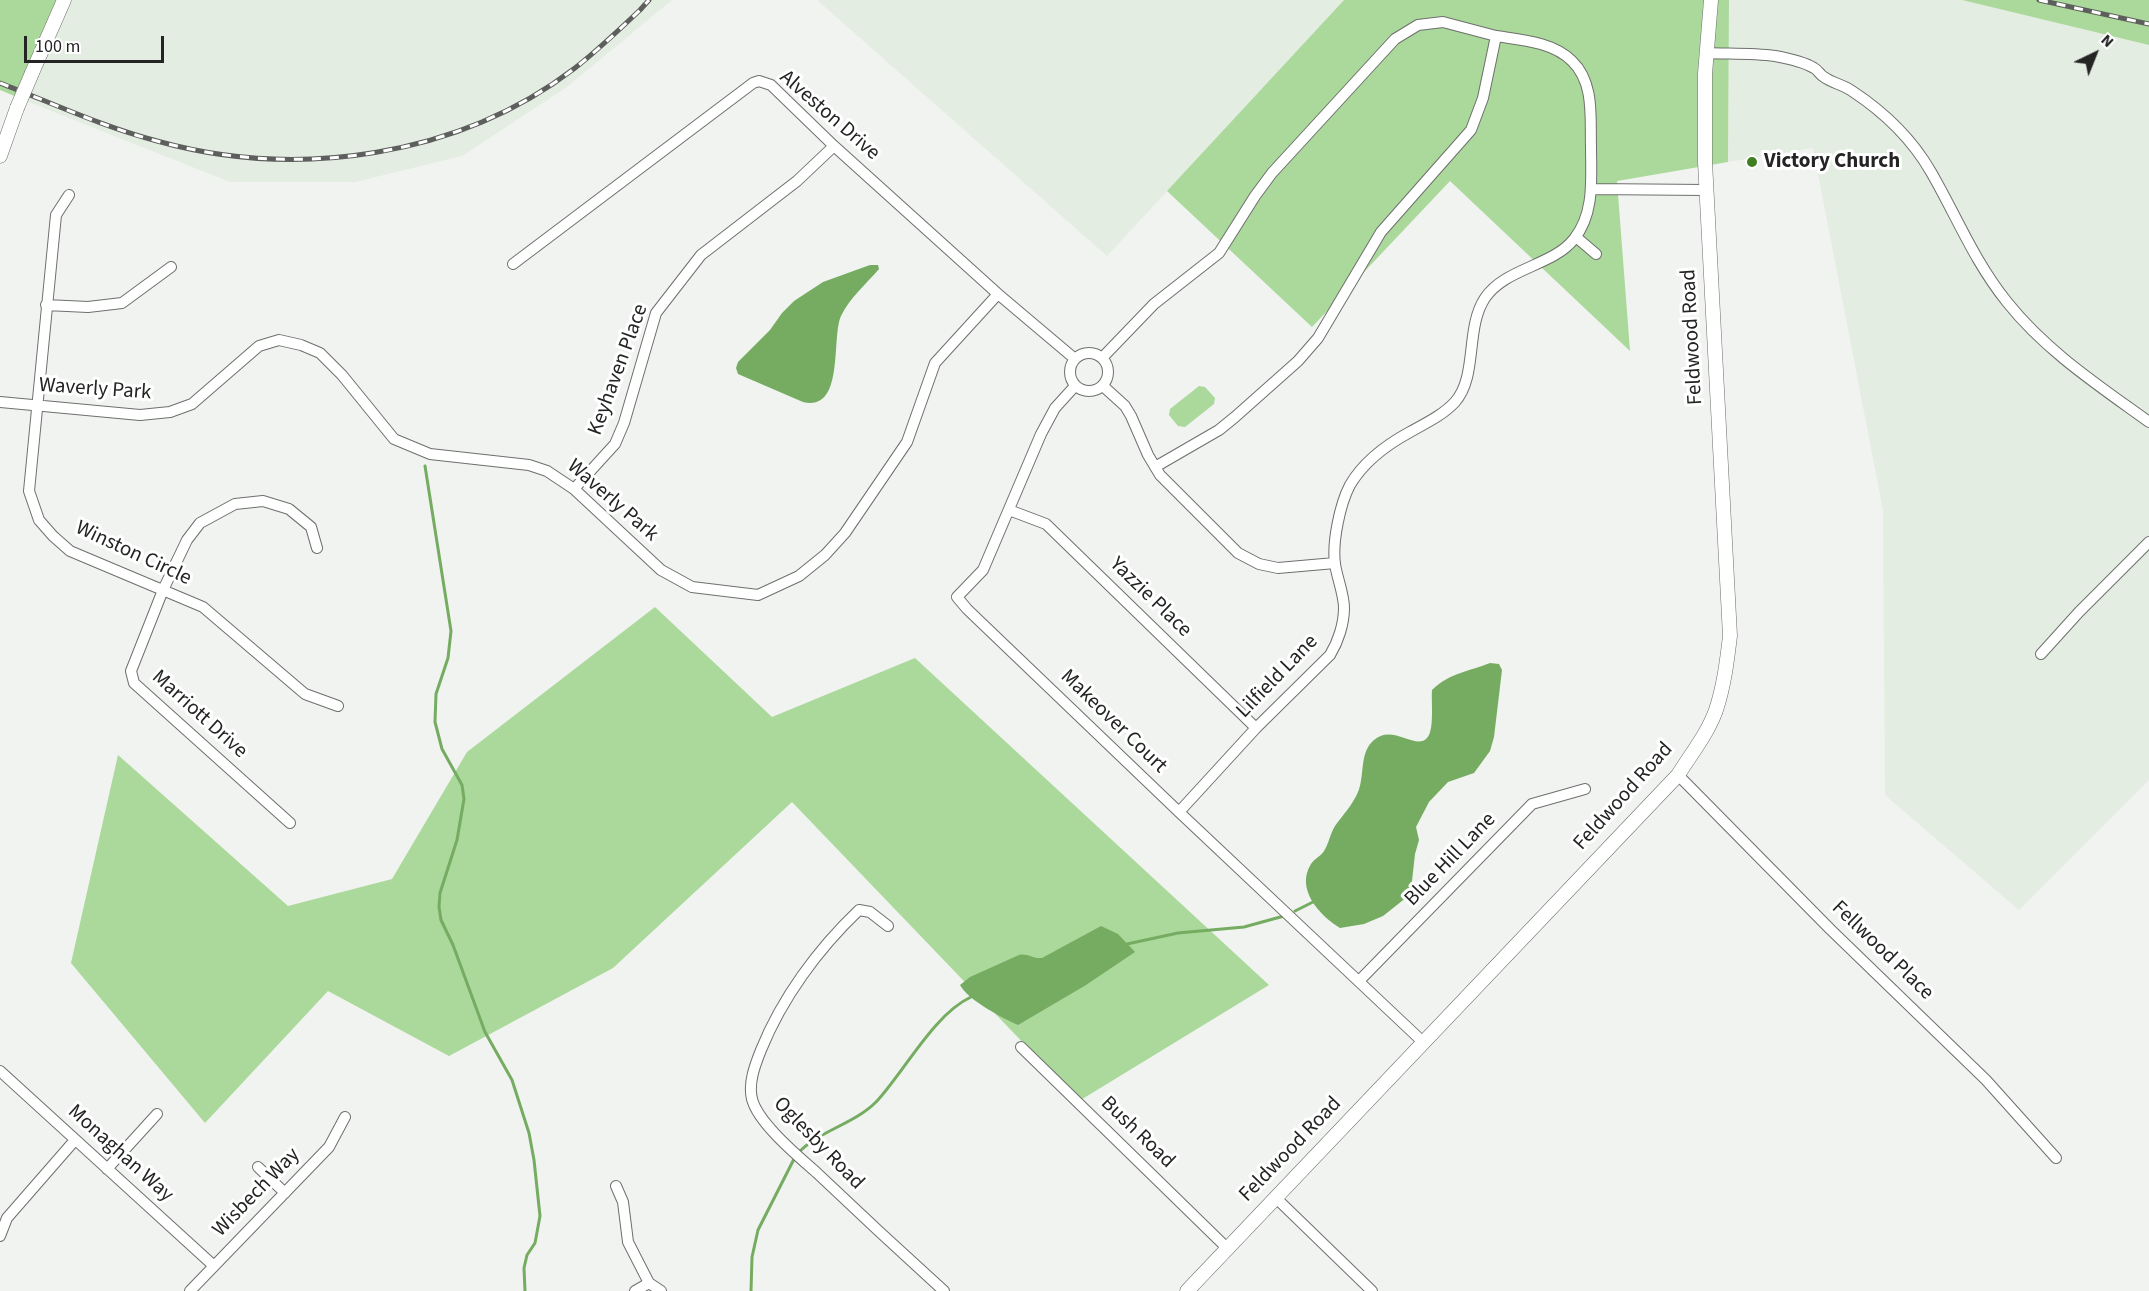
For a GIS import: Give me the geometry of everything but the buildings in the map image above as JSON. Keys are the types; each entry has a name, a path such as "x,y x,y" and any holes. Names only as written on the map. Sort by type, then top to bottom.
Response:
{"street":[{"path":"0,156 17,108 64,0"},
{"name":"Feldwood Road","path":"1187,1291 1678,775 1716,710 1726,672 1730,636 1706,190 1704,118 1706,53 1711,0"},
{"path":"1102,358 1154,304 1219,253 1272,173 1395,39 1418,25 1436,23 1468,28 1547,46 1570,59 1581,71 1590,101 1591,189 1586,217 1576,237 1596,254"},
{"path":"1155,467 1218,430 1235,417 1298,361 1318,338 1381,232 1471,130 1483,98 1496,36"},
{"path":"1706,53 1775,56 1815,68 1823,77 1850,89 1892,122 1910,141 1930,172 1964,237 2007,302 2034,333 2074,368 2149,422"},
{"name":"Alveston Drive","path":"513,264 753,82 759,81 771,85 834,146 998,294 1075,359"},
{"name":"Keyhaven Place","path":"574,489 615,444 624,423 656,313 701,255 797,181 834,146"},
{"path":"1591,189 1706,190"},
{"name":"Winston Circle","path":"69,195 56,215 36,406 29,491 39,520 70,551 203,607 305,694 338,706"},
{"name":"Lilfield Lane","path":"1179,812 1256,728 1330,655 1338,642 1344,608 1335,563 1335,532 1346,494 1355,478 1379,451 1441,414 1458,398 1467,374 1477,313 1489,293 1513,275 1562,249 1576,237"},
{"path":"46,305 88,308 122,303 171,267"},
{"name":"Waverly Park","path":"0,402 140,415 170,412 192,404 259,346 279,340 301,345 320,353 342,375 394,439 430,454 529,465 547,471 574,489 661,570 692,587 758,595 799,576 825,555 845,533 907,442 935,363 998,294"},
{"path":"1088,353 1102,358 1108,369 1103,386 1095,391 1087,392 1075,386 1069,372 1075,359 1088,353"},
{"name":"Makeover Court","path":"1075,386 1055,408 1041,434 983,570 957,597 1179,812 1423,1042"},
{"path":"1103,386 1125,406 1160,475 1238,553 1259,564 1278,568 1335,563"},
{"name":"Marriott Drive","path":"290,823 134,683 131,670 163,590 187,540 201,523 235,504 263,501 289,510 311,527 318,548"},
{"name":"Yazzie Place","path":"1009,510 1046,524 1256,728"},
{"path":"2041,654 2149,542"},
{"name":"Fellwood Place","path":"1678,775 1830,929 1986,1080 2056,1158"},
{"name":"Blue Hill Lane","path":"1359,981 1532,804 1585,789"},
{"name":"Oglesby Road","path":"888,926 870,912 859,910 806,970 772,1022 756,1063 751,1082 751,1097 756,1110 781,1139 944,1291"},
{"name":"Bush Road","path":"1021,1047 1227,1248"},
{"name":"Monaghan Way","path":"0,1071 214,1266"},
{"path":"107,1169 157,1113"},
{"name":"Wisbech Way","path":"190,1291 329,1147 345,1117"},
{"path":"0,1236 7,1218 75,1140"},
{"path":"258,1167 285,1193"},
{"path":"616,1186 623,1202 628,1242 649,1283 661,1291"},
{"path":"1275,1197 1372,1291"},
{"path":"635,1291 649,1283"}],"shaded area":[{"path":"0,0 66,0 24,100 0,90"},
{"path":"66,0 672,0 567,87 462,156 355,182 230,182 24,100"},
{"path":"817,0 1344,0 1107,256"},
{"path":"1344,0 1729,0 1728,162 1617,181 1630,351 1450,181 1312,327 1167,191"},
{"path":"1729,0 1962,0 2149,45 2149,780 2019,910 1885,795 1883,510 1813,148 1728,162"},
{"path":"1962,0 2149,0 2149,45"},
{"path":"870,265 878,265 879,269 853,298 841,316 834,371 831,385 825,396 816,402 803,402 738,374 736,368 738,362 770,330 794,301 823,282"},
{"path":"1199,386 1205,387 1215,398 1214,404 1185,427 1178,426 1169,415 1170,409"},
{"path":"655,607 772,717 915,658 1269,985 1079,1101 792,802 613,968 449,1056 328,991 205,1123 71,963 118,755 288,906 392,879 467,752"},
{"path":"1490,663 1499,664 1502,670 1494,737 1490,751 1474,773 1448,782 1429,802 1416,827 1419,840 1411,890 1407,897 1383,916 1364,924 1340,928 1332,923 1312,901 1306,883 1307,873 1312,862 1324,851 1335,826 1356,796 1369,745 1374,740 1388,734 1415,741 1426,739 1432,724 1432,690 1453,676"},
{"path":"1101,926 1118,934 1135,952 1086,985 1018,1025 978,1003 960,985 970,977 1019,955 1042,958"}],"waterway":[{"path":"425,466 451,631 448,658 436,694 435,722 442,749 462,785 464,799 457,840 440,893 439,907 441,920 453,945 485,1032 512,1080 529,1133 540,1216 535,1243 527,1255 524,1268 525,1291"},
{"path":"1295,911 1313,902"},
{"path":"1127,944 1178,933 1244,927 1284,916"},
{"path":"799,1152 817,1138 858,1116 876,1102 944,1016 971,997"},
{"path":"751,1291 752,1257 758,1230 795,1157"}],"railway":[{"path":"0,83 117,129 210,153 265,159 320,159 375,152 429,140 480,122 529,98 584,61 649,0"},
{"path":"2039,0 2149,24"}],"place":[{"name":"Victory Church","path":"1752,162"}]}
